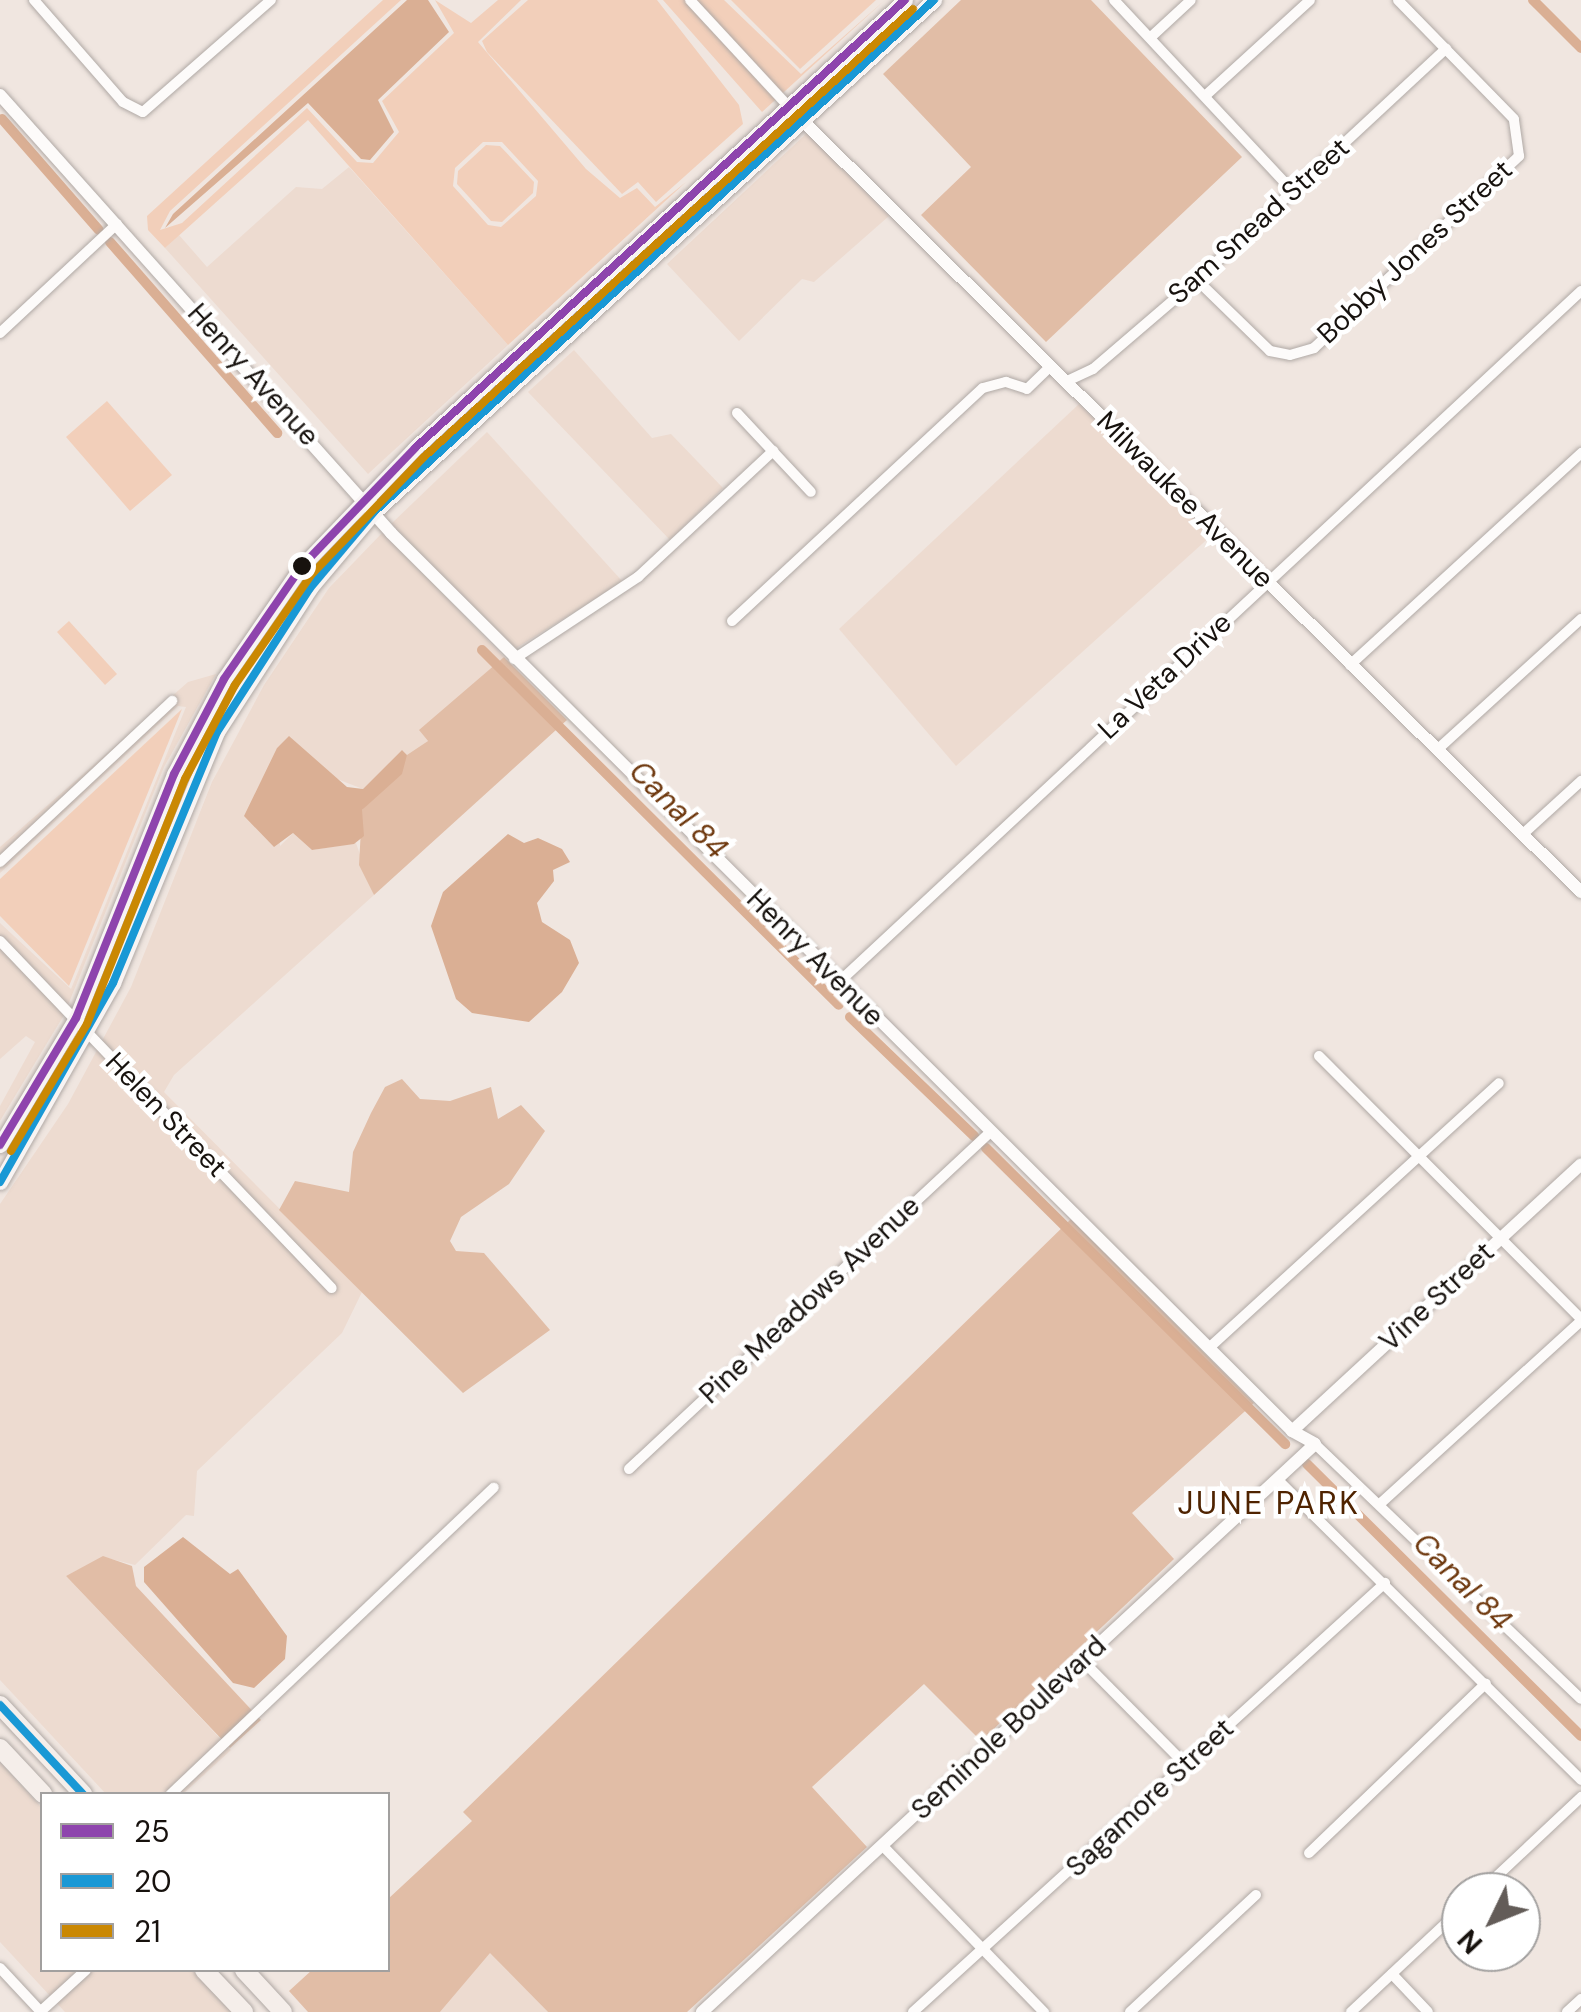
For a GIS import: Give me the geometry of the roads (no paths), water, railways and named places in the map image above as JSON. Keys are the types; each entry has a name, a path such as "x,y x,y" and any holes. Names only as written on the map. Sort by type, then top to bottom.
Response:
{"main road":[{"path":"0,1145 76,1018 174,776 271,607 362,499 904,0"},
{"path":"0,1182 112,984 194,778 258,662 374,512 934,0"},
{"path":"174,776 194,778"},
{"path":"0,1705 9,1727 49,1758 80,1792"},
{"path":"2,1751 26,1750 49,1758"},
{"path":"2,1751 41,1792"},
{"path":"206,1972 244,2012"},
{"path":"246,1972 284,2012"}],"street":[{"path":"34,0 123,102 143,112 270,0"},
{"path":"690,0 790,107"},
{"path":"1151,37 1191,0"},
{"path":"1205,96 1310,0"},
{"name":"Bobby Jones Street","path":"1197,280 1270,351 1290,355 1314,348 1505,174 1519,156 1514,119 1398,0"},
{"path":"1117,1 1293,191"},
{"name":"Sam Snead Street","path":"1065,382 1093,368 1197,280 1446,49"},
{"name":"Henry Avenue","path":"0,95 5,111 117,224 362,499 514,659 1292,1430 1315,1444 1382,1502 1581,1699"},
{"name":"Milwaukee Avenue","path":"790,107 1581,892"},
{"path":"0,333 117,224"},
{"name":"La Veta Drive","path":"840,982 1581,291"},
{"path":"732,621 983,388 1006,382 1027,389 1050,367"},
{"path":"737,412 810,492"},
{"path":"514,659 638,577 773,451"},
{"path":"1350,664 1581,453"},
{"path":"1438,749 1581,619"},
{"path":"0,862 172,700"},
{"path":"1523,834 1581,781"},
{"name":"Helen Street","path":"0,941 332,1288"},
{"path":"1319,1056 1581,1320 1382,1502"},
{"path":"1210,1347 1499,1084"},
{"name":"Pine Meadows Avenue","path":"629,1469 990,1132"},
{"name":"Vine Street","path":"1292,1430 1581,1164"},
{"name":"Seminole Boulevard","path":"702,2012 1315,1444"},
{"path":"1276,1479 1385,1582 1581,1780"},
{"path":"173,1792 494,1488"},
{"name":"Sagamore Street","path":"913,2012 1385,1582"},
{"path":"1082,1660 1186,1765"},
{"path":"1310,1853 1486,1682"},
{"path":"1501,1872 1581,1797"},
{"path":"882,1845 1044,2012"},
{"path":"1130,2012 1256,1895"},
{"path":"1351,2012 1441,1929"},
{"path":"0,1968 40,2012 84,1972"},
{"path":"1392,1974 1428,2012"},
{"path":"1567,2012 1581,1999"}],"waterway":[{"path":"1533,0 1581,48"},
{"name":"Canal 84","path":"2,119 99,230"},
{"name":"Canal 84","path":"110,242 277,433"},
{"name":"Canal 84","path":"482,650 839,1005"},
{"name":"Canal 84","path":"850,1017 974,1136"},
{"name":"Canal 84","path":"986,1148 1285,1444"},
{"name":"Canal 84","path":"1307,1464 1581,1736"}],"district":[{"name":"JUNE PARK","path":"1269,1503"}]}
